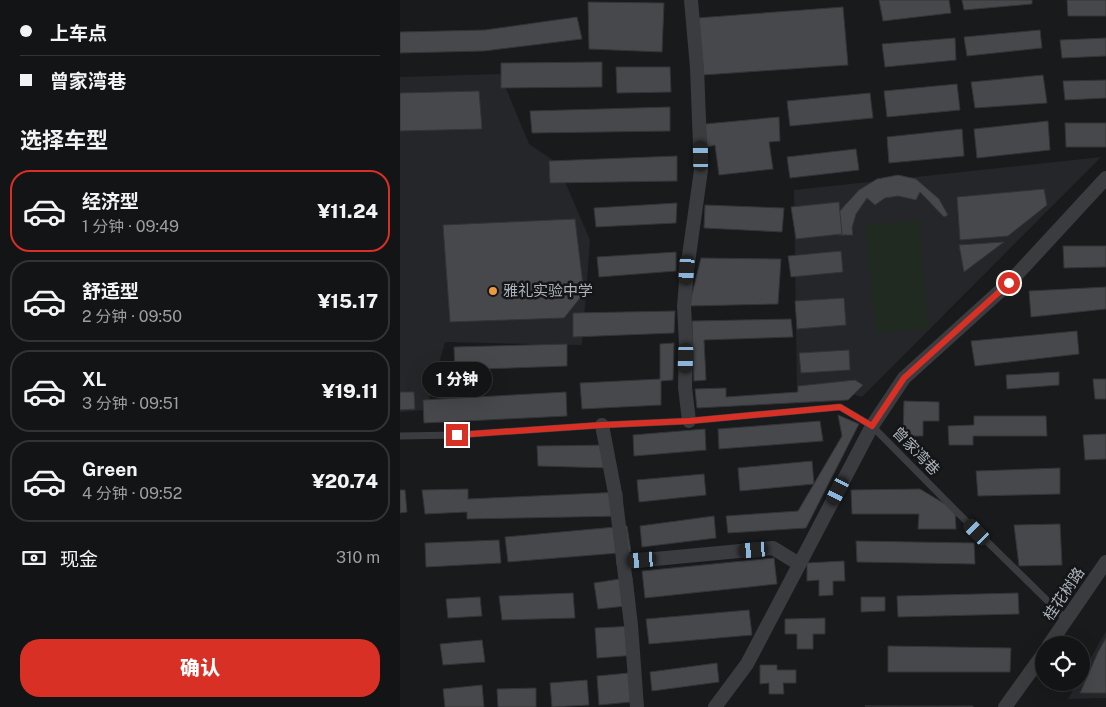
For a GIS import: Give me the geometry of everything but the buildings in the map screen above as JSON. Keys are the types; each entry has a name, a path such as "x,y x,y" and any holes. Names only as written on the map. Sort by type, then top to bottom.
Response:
{"street":[{"path":"689,421 686,387 684,306 701,170 697,68 691,0"},
{"path":"715,707 747,664 872,426 904,378 1009,283 1106,178"},
{"path":"602,425 615,492 631,625 637,707"},
{"path":"623,562 773,548 799,564"},
{"name":"桂花树路","path":"1055,636 1106,562"},
{"path":"1005,707 1035,665"}],"lane":[{"name":"曾家湾巷","path":"400,436 457,435 689,421 840,407 872,426 954,510 1067,620"}],"shaded area":[{"name":"雅礼实验中学","path":"500,74 529,144 557,163 590,240 582,345 445,342 426,410 400,412 400,77"},
{"path":"1101,157 862,397 838,390 797,393 794,190"},
{"path":"919,220 929,329 876,333 865,225"},
{"path":"1106,631 1106,698 1068,699 1072,691 1090,691 1090,659"}],"place":[{"name":"雅礼实验中学","path":"493,291"}],"route":[{"path":"457,435 689,421 840,407 872,426 904,378 1009,283"}]}
